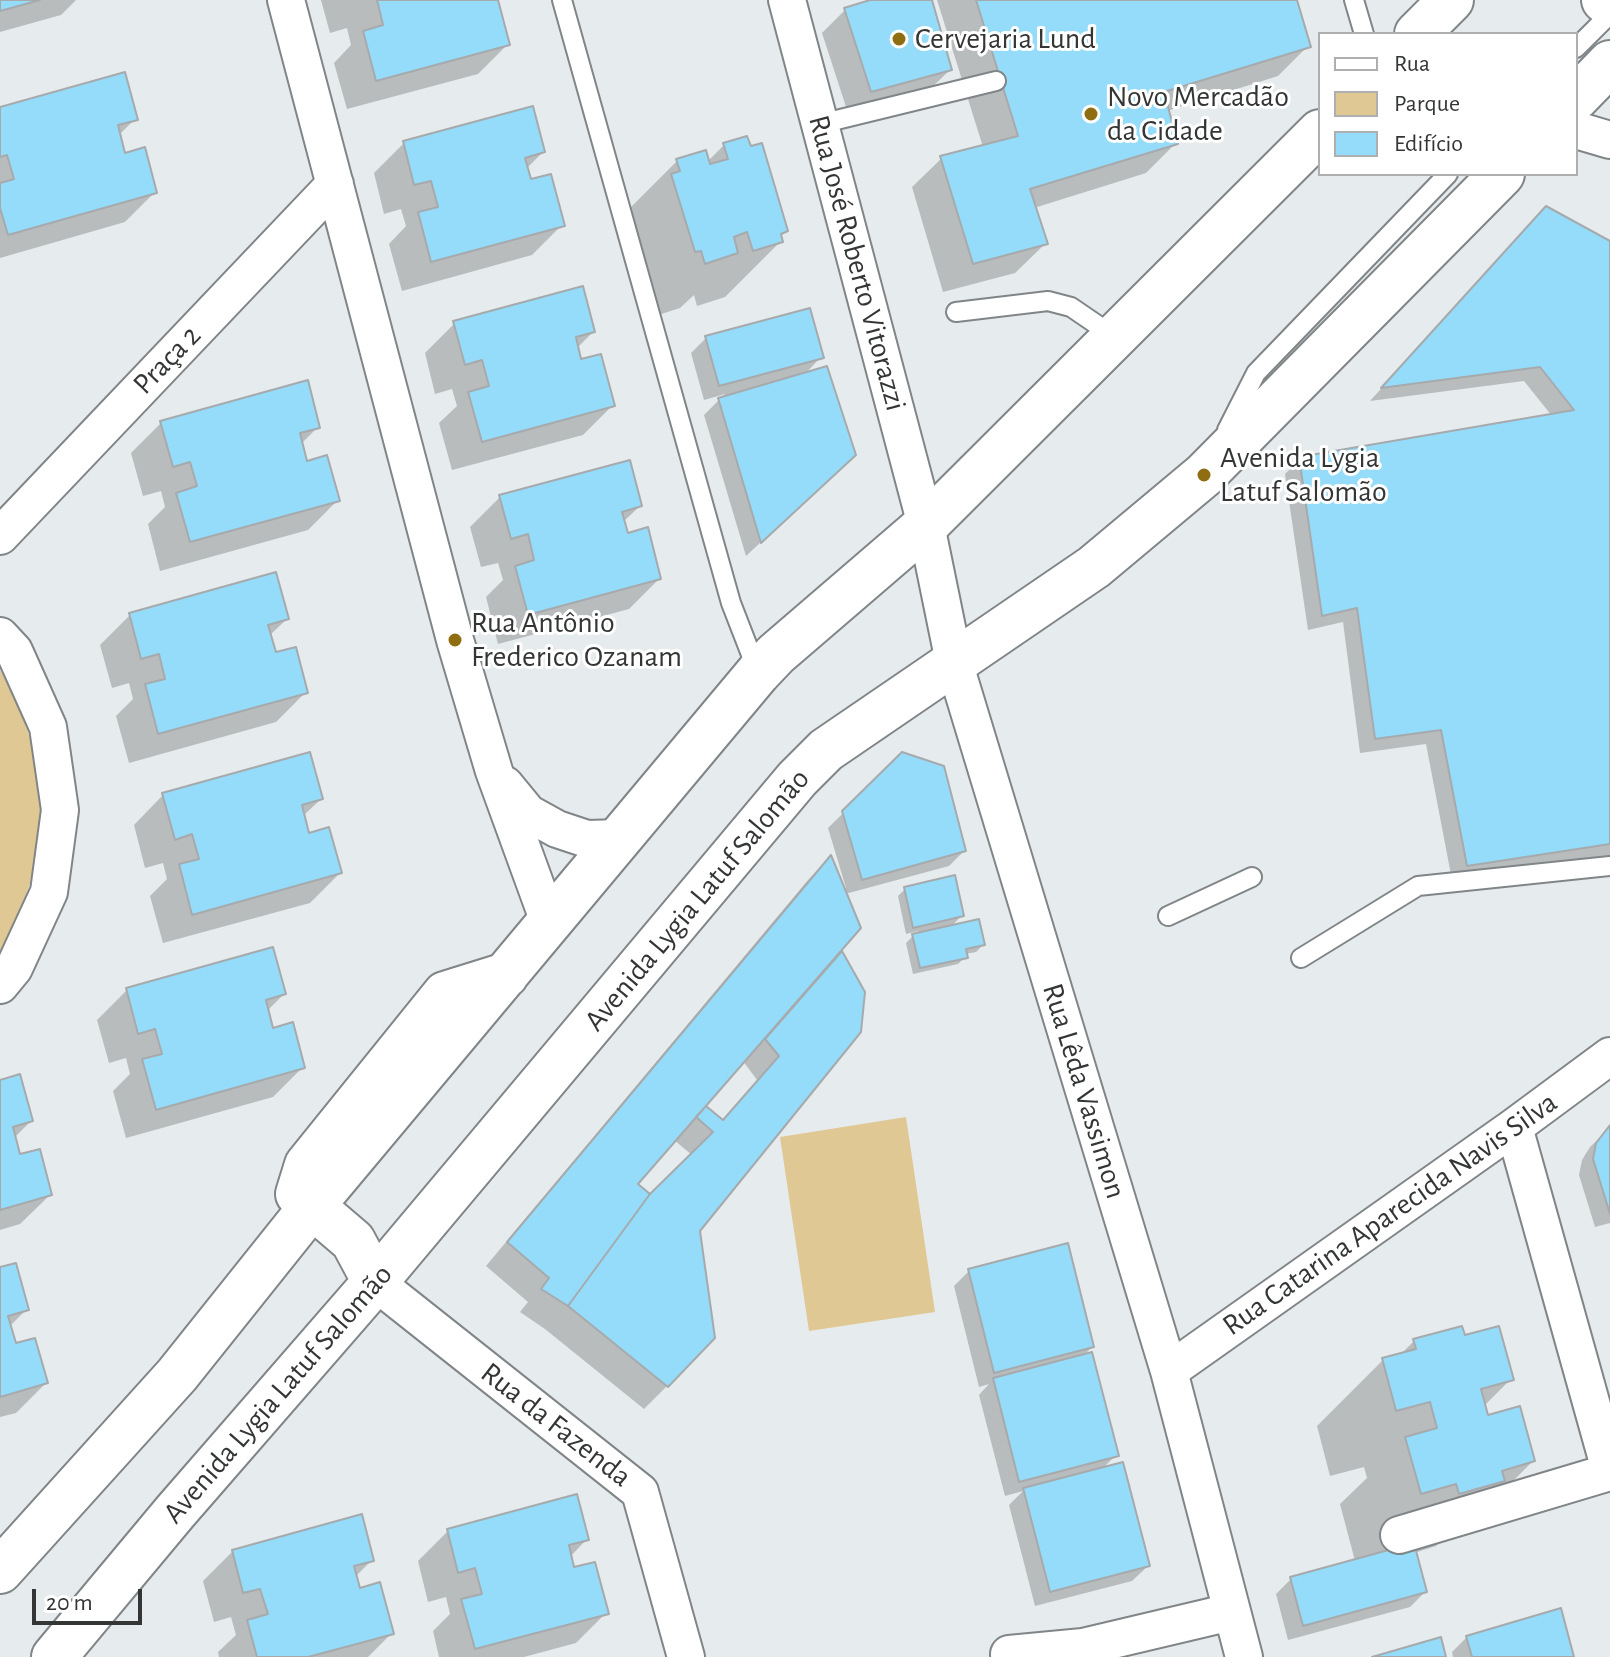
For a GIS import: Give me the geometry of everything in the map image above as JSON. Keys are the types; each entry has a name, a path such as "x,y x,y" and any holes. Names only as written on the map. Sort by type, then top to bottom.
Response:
{"main road":[{"path":"1604,0 1610,5"},
{"path":"1578,96 1610,63"},
{"path":"0,1571 177,1375 312,1206 758,673 926,525 1318,134"},
{"name":"Avenida Lygia Latuf Salomão","path":"54,1657 375,1282 797,779 826,750 1094,567 1204,475 1500,176"},
{"path":"312,1206 353,1241 375,1282"}],"street":[{"path":"286,0 455,640 494,771 549,922"},
{"name":"Rua José Roberto Vitorazzi","path":"787,0 926,525"},
{"path":"1578,131 1610,140"},
{"name":"Praça 2","path":"0,536 335,184"},
{"name":"Rua Lêda Vassimon","path":"926,525 954,662 1169,1371 1244,1657"},
{"path":"0,636 14,651 48,727 60,810 49,892 14,968 0,985"},
{"path":"494,771 528,813 557,829 587,839 620,838"},
{"name":"Rua Catarina Aparecida Navis Silva","path":"1169,1371 1610,1056"},
{"path":"1399,1535 1610,1471 1514,1127"},
{"name":"Rua da Fazenda","path":"375,1282 640,1492 686,1657"},
{"path":"1009,1654 1083,1647 1231,1612"}],"lane":[{"path":"562,0 731,603 758,673"},
{"path":"1354,0 1363,32"},
{"path":"1578,46 1610,14"},
{"path":"820,124 996,81"},
{"path":"1204,475 1256,373 1446,176"},
{"path":"956,312 1048,301 1071,307 1115,337"},
{"path":"1301,958 1418,886 1610,866"},
{"path":"1168,916 1252,877"}],"green space":[{"path":"0,670 16,696 35,753 42,813 34,872 14,929 0,951"},
{"path":"906,1117 935,1312 809,1331 780,1137"}],"building":[{"path":"0,0 40,0 0,11"},
{"path":"377,0 498,0 510,45 376,81 363,31 383,25"},
{"name":"Cervejaria Lund","path":"870,0 932,0 952,70 871,92 844,8"},
{"name":"Novo Mercadão da Cidade","path":"976,0 1297,0 1311,47 1164,92 1178,144 1030,189 1048,244 973,264 940,156 1018,136"},
{"path":"125,72 138,120 118,125 125,153 145,147 157,193 8,235 0,208 0,183 14,179 7,155 0,157 0,107"},
{"path":"533,106 545,152 525,158 531,179 551,174 565,226 431,262 418,212 438,207 431,181 414,185 403,141"},
{"path":"747,136 751,146 762,143 788,231 781,234 783,242 753,251 747,232 734,237 738,253 705,264 701,251 695,252 671,174 680,171 676,159 706,150 710,164 728,159 723,143"},
{"path":"1546,206 1610,241 1610,844 1467,866 1441,730 1375,739 1357,608 1322,616 1299,457 1574,410 1540,367 1381,388"},
{"path":"583,286 595,332 576,337 581,359 601,354 615,406 482,442 468,392 489,386 482,360 465,365 453,321"},
{"path":"810,308 824,358 719,386 705,336"},
{"path":"827,366 856,455 761,543 718,398"},
{"path":"308,380 320,428 300,433 307,461 327,455 340,501 190,542 176,493 197,486 190,462 173,467 160,421"},
{"path":"630,460 642,506 622,512 628,533 648,527 661,579 528,615 515,566 534,560 528,534 511,539 499,495"},
{"path":"276,572 289,619 268,625 276,652 296,647 308,693 158,734 145,684 165,679 159,654 141,659 129,613"},
{"path":"310,752 323,799 302,805 309,833 329,827 342,873 192,915 179,864 199,859 192,834 175,840 162,793"},
{"path":"902,752 944,766 966,851 862,880 842,811"},
{"path":"831,855 861,928 638,1184 650,1194 568,1306 541,1289 549,1278 507,1242"},
{"path":"955,875 964,916 913,928 904,887"},
{"path":"979,919 985,945 966,949 968,958 920,968 912,934"},
{"path":"273,947 286,994 266,1000 273,1028 293,1022 305,1068 156,1110 142,1059 162,1054 155,1029 138,1034 126,988"},
{"path":"842,951 865,992 861,1032 700,1231 715,1338 668,1387 568,1306 650,1194 713,1132 696,1117 706,1106 723,1120 779,1056 765,1039"},
{"path":"20,1074 33,1121 13,1127 20,1154 40,1149 52,1195 0,1210 0,1080"},
{"path":"1610,1125 1610,1214 1593,1159 1596,1143"},
{"path":"1068,1243 1094,1347 994,1373 968,1269"},
{"path":"16,1263 29,1310 8,1316 16,1343 35,1338 48,1383 0,1397 0,1267"},
{"path":"1462,1326 1465,1335 1499,1326 1514,1380 1481,1389 1488,1415 1520,1406 1535,1461 1502,1471 1505,1481 1459,1494 1456,1484 1421,1494 1405,1437 1437,1428 1430,1402 1396,1411 1382,1358 1416,1349 1413,1339"},
{"path":"1092,1352 1119,1456 1019,1482 993,1378"},
{"path":"1123,1462 1150,1566 1050,1592 1023,1488"},
{"path":"577,1494 589,1540 569,1545 574,1567 595,1562 609,1614 475,1649 461,1599 482,1594 475,1568 458,1573 447,1529"},
{"path":"362,1514 374,1561 354,1566 360,1588 380,1582 394,1634 308,1657 257,1657 247,1620 268,1614 260,1589 243,1593 232,1550"},
{"path":"1414,1543 1427,1592 1303,1626 1290,1577"},
{"path":"1561,1608 1574,1657 1472,1657 1466,1636"},
{"path":"1441,1637 1446,1657 1372,1657"}],"place":[{"name":"Cervejaria Lund","path":"899,39"},
{"name":"Novo Mercadão da Cidade","path":"1091,114"},
{"name":"Avenida Lygia Latuf Salomão","path":"1204,475"},
{"name":"Rua Antônio Frederico Ozanam","path":"455,640"}]}
